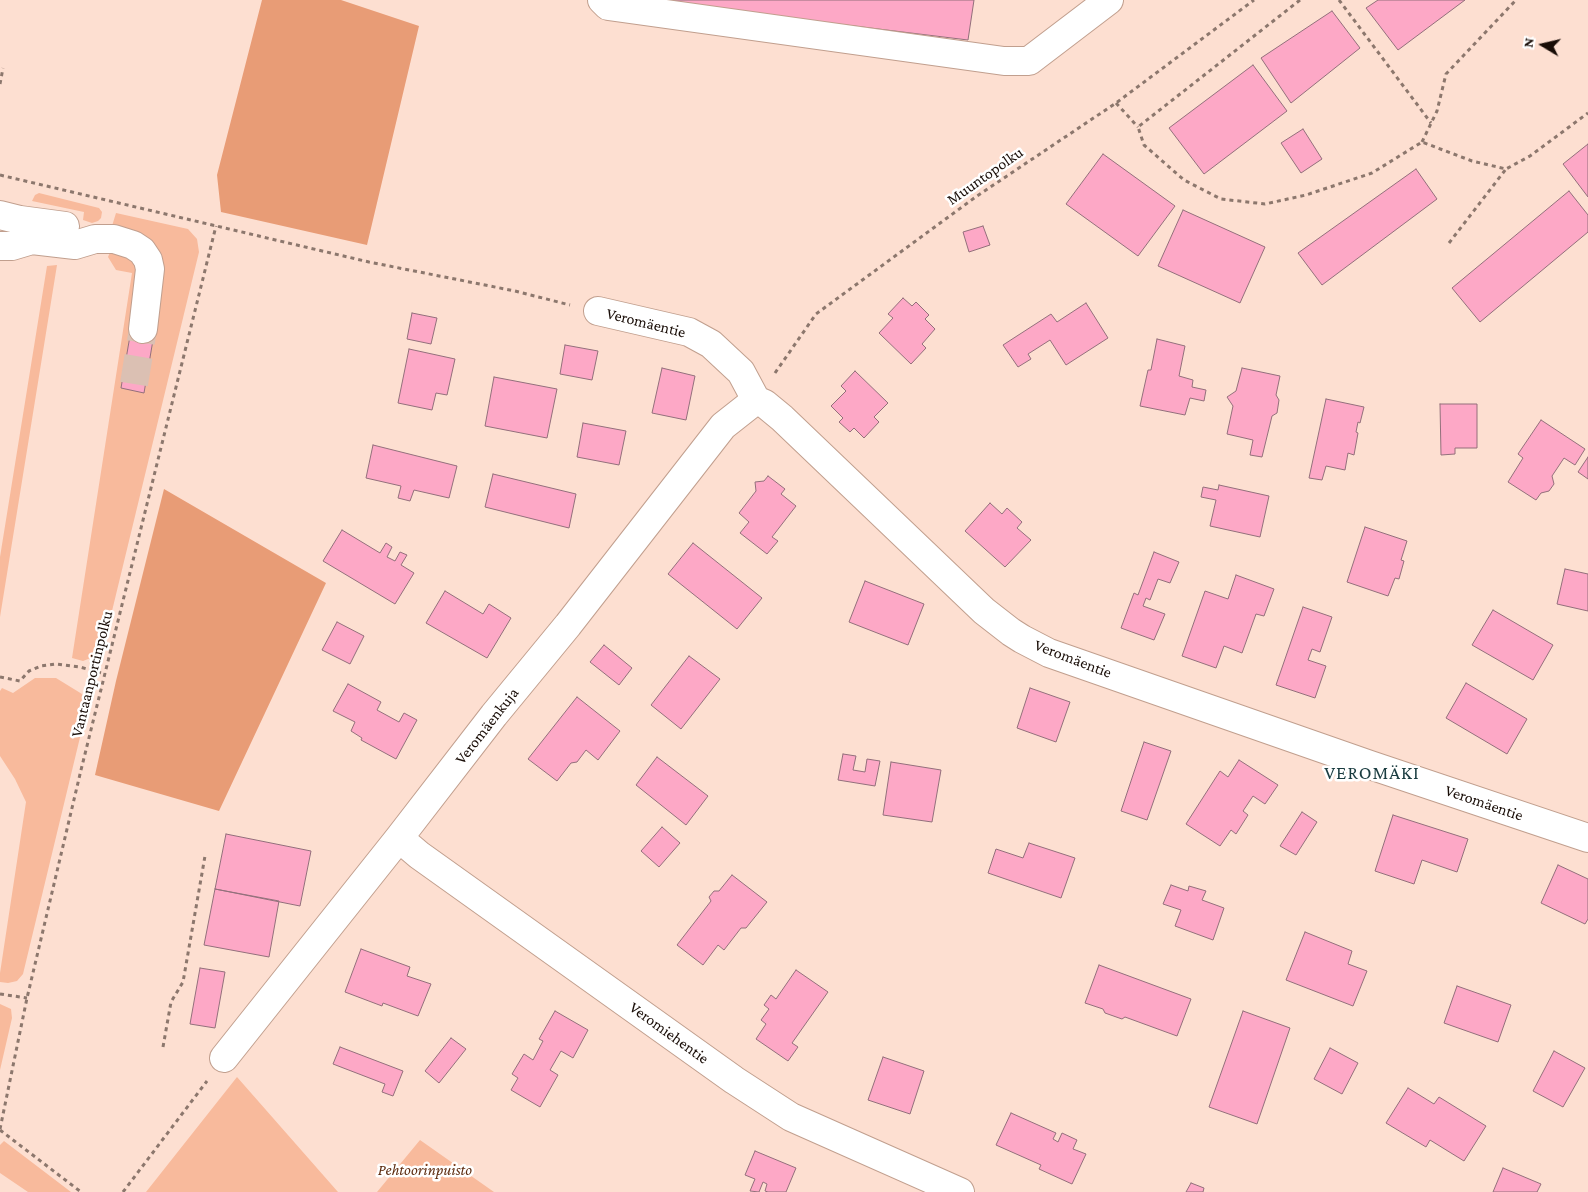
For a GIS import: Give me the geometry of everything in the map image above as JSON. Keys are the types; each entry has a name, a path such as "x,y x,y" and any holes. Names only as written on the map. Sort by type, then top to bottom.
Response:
{"street":[{"path":"602,0 608,6 1012,61 1029,61 1109,0"},
{"path":"95,240 75,227 10,218 6,246 32,240 75,245 95,240 114,239 133,245 142,251 148,260 150,269 143,329"},
{"name":"Veromäentie","path":"598,311 689,332 710,344 742,372 756,400 765,404 782,418 984,611 1010,632 1049,653 1370,765 1588,838"},
{"name":"Veromäenkuja","path":"224,1058 494,715 568,625 723,426 756,400"},
{"name":"Veromiehentie","path":"399,838 734,1080 791,1117 960,1192"}],"path":[{"name":"Muuntopolku","path":"756,400 816,314 977,196 1116,103 1254,0"},
{"path":"1138,126 1300,0"},
{"path":"1340,0 1431,123"},
{"path":"1116,103 1138,126 1144,145 1184,180 1221,199 1265,204 1306,195 1372,173 1422,142 1437,111 1446,74 1516,0"},
{"path":"0,84 3,68"},
{"path":"1449,243 1506,169 1530,156 1588,113"},
{"path":"1422,142 1472,161 1506,169"},
{"path":"0,175 369,262 515,291 598,311"},
{"name":"Vantaanportinpolku","path":"81,1192 0,1130 27,998 216,226"},
{"path":"0,677 20,681 29,671 40,666 56,664 80,667 105,674"},
{"path":"163,1048 171,1002 183,982 205,856"},
{"path":"0,994 27,998"},
{"path":"123,1192 224,1058"}],"green space":[{"path":"39,193 99,208 102,212 101,218 92,223 83,220 84,212 32,201 35,195"},
{"path":"116,213 188,229 197,239 199,252 104,644 101,654 83,661 72,658 132,273 116,270 108,257 111,250 117,251 138,263 131,330 121,388 144,392 162,275 112,226"},
{"path":"57,265 0,617 0,557 47,266"},
{"path":"35,678 56,678 82,694 86,701 89,700 23,974 17,981 8,983 0,982 0,973 26,802 15,779 0,756 0,691 2,688 13,693"},
{"path":"0,1004 11,1009 12,1018 0,1070"},
{"path":"237,1077 338,1192 146,1192"},
{"name":"Pehtoorinpuisto","path":"420,1140 494,1192 377,1192"},
{"path":"4,1141 71,1192 28,1192 0,1173 0,1145"}],"shaded area":[{"path":"262,0 341,0 419,26 367,245 221,212 217,175"},
{"path":"164,489 326,583 219,811 95,775 116,681"}],"building":[{"path":"642,0 974,0 968,40"},
{"path":"1378,0 1465,0 1398,50 1366,8"},
{"path":"1332,11 1360,48 1291,103 1261,58"},
{"path":"1253,65 1287,111 1204,174 1169,128"},
{"path":"1303,129 1322,159 1301,173 1281,143"},
{"path":"1588,144 1588,197 1563,164"},
{"path":"1103,154 1175,206 1138,256 1066,204"},
{"path":"1416,169 1437,199 1322,285 1298,253"},
{"path":"1569,191 1588,215 1588,232 1480,322 1452,288"},
{"path":"1183,210 1265,247 1240,303 1158,266"},
{"path":"983,226 990,245 969,252 963,232"},
{"path":"903,298 912,306 916,302 929,315 925,319 935,329 922,344 926,348 911,364 879,333 893,318 888,314"},
{"path":"1086,303 1108,338 1066,365 1050,340 1028,354 1031,359 1018,367 1003,345 1051,314 1057,322"},
{"path":"412,313 437,318 431,344 407,339"},
{"path":"131,330 154,334 144,393 121,388"},
{"path":"1157,339 1185,346 1179,376 1193,380 1192,387 1206,390 1204,401 1190,398 1185,415 1140,406 1148,370 1151,370"},
{"path":"565,345 598,351 592,380 560,374"},
{"path":"409,349 455,359 447,395 436,393 432,410 398,403"},
{"path":"662,368 695,376 686,420 652,413"},
{"path":"1242,368 1280,376 1276,395 1279,400 1277,413 1272,416 1262,457 1250,455 1253,440 1227,434 1233,406 1227,397 1236,391"},
{"path":"855,371 888,403 874,417 879,422 864,438 854,428 850,432 839,422 843,418 831,406 846,391 841,386"},
{"path":"494,377 557,389 547,438 485,426"},
{"path":"1326,399 1364,407 1360,423 1358,422 1354,455 1348,453 1345,470 1326,466 1322,480 1309,478"},
{"path":"1440,404 1477,404 1477,448 1455,448 1455,454 1441,455"},
{"path":"1541,420 1585,449 1575,465 1564,458 1552,476 1554,484 1549,491 1541,493 1536,500 1508,482 1523,458 1518,454"},
{"path":"583,423 626,431 619,465 577,457"},
{"path":"373,445 457,466 449,498 414,490 410,501 398,498 401,486 366,478"},
{"path":"1588,457 1588,479 1578,472"},
{"path":"493,474 576,494 569,528 485,507"},
{"path":"768,476 785,489 781,494 796,506 772,537 778,541 767,554 740,533 749,522 739,513 756,491 755,482 764,481"},
{"path":"1219,485 1269,496 1260,537 1210,526 1216,500 1201,497 1203,487 1218,490"},
{"path":"990,503 1002,514 1007,508 1022,522 1017,528 1031,540 1005,567 965,531"},
{"path":"1365,527 1407,541 1401,560 1404,561 1399,579 1395,578 1388,596 1347,582"},
{"path":"342,530 380,553 386,543 392,547 387,557 395,561 400,552 407,555 401,565 414,573 395,604 323,561"},
{"path":"693,543 762,598 737,629 668,574"},
{"path":"1154,552 1179,562 1170,583 1158,579 1150,600 1146,598 1143,606 1165,614 1154,640 1121,628 1134,593 1138,595"},
{"path":"1565,569 1588,574 1588,611 1557,604"},
{"path":"1236,575 1274,589 1264,616 1256,614 1242,653 1224,646 1216,668 1182,656 1205,591 1228,599"},
{"path":"865,581 924,604 908,645 849,622"},
{"path":"445,591 483,614 489,604 511,618 487,658 426,623"},
{"path":"1303,607 1332,617 1320,652 1312,649 1308,660 1326,666 1315,698 1276,685"},
{"path":"1493,610 1553,645 1533,680 1472,645"},
{"path":"337,622 364,636 350,664 322,650"},
{"path":"604,645 632,668 619,685 590,662"},
{"path":"689,656 720,679 681,729 651,705"},
{"path":"1466,683 1527,719 1507,754 1446,718"},
{"path":"348,684 381,702 377,710 399,722 404,713 417,720 396,759 361,740 362,738 351,731 355,722 333,711"},
{"path":"1030,688 1070,702 1056,742 1017,728"},
{"path":"577,697 620,731 598,760 586,750 577,762 571,763 557,781 528,759"},
{"path":"1144,742 1171,751 1147,820 1121,811"},
{"path":"843,754 856,756 853,770 865,772 867,759 880,761 875,786 838,780"},
{"path":"657,757 708,796 686,825 636,785"},
{"path":"1239,760 1278,785 1265,804 1253,796 1243,811 1248,815 1236,834 1231,830 1220,846 1186,824 1220,771 1228,777"},
{"path":"891,762 941,770 932,822 883,815"},
{"path":"1302,812 1317,822 1296,855 1280,846"},
{"path":"1393,815 1468,839 1457,872 1422,860 1414,884 1375,871"},
{"path":"662,827 680,843 659,867 641,851"},
{"path":"226,834 311,851 300,906 215,889"},
{"path":"1029,843 1075,858 1061,898 988,873 996,849 1023,858"},
{"path":"1558,865 1588,879 1588,919 1585,924 1541,903"},
{"path":"732,875 767,902 746,928 741,928 724,950 718,945 703,965 677,945 711,901 709,897 714,891 719,891"},
{"path":"1171,885 1188,891 1189,886 1206,891 1202,900 1224,908 1213,940 1175,926 1181,910 1163,904"},
{"path":"215,889 279,901 269,957 204,945"},
{"path":"1305,932 1352,951 1348,964 1367,971 1353,1006 1286,980"},
{"path":"361,949 410,967 407,976 431,984 418,1016 383,1003 382,1006 345,992"},
{"path":"1099,965 1191,999 1177,1036 1125,1017 1122,1019 1105,1013 1103,1009 1085,1003"},
{"path":"200,968 225,972 215,1028 190,1024"},
{"path":"796,970 828,992 792,1043 798,1047 788,1061 756,1039 766,1024 761,1020 769,1009 764,1005 771,995 776,999"},
{"path":"1457,986 1511,1005 1498,1042 1444,1023"},
{"path":"555,1011 588,1030 573,1058 561,1051 550,1070 558,1075 540,1107 511,1090 518,1078 512,1074 524,1054 533,1060 543,1041 539,1039"},
{"path":"1243,1011 1290,1028 1257,1124 1209,1107"},
{"path":"451,1038 466,1049 439,1083 425,1071"},
{"path":"340,1047 403,1071 393,1096 382,1092 385,1084 333,1064"},
{"path":"1330,1048 1358,1063 1342,1094 1314,1079"},
{"path":"1554,1051 1585,1068 1563,1107 1533,1091"},
{"path":"883,1057 924,1071 910,1114 868,1100"},
{"path":"1408,1088 1434,1104 1439,1097 1486,1126 1464,1161 1430,1140 1426,1147 1386,1123"},
{"path":"1011,1113 1056,1133 1053,1139 1058,1142 1062,1133 1077,1140 1073,1149 1086,1154 1072,1184 1039,1169 1041,1165 996,1145"},
{"path":"755,1151 796,1168 786,1192 765,1191 767,1184 763,1182 759,1192 750,1191 755,1179 745,1175"},
{"path":"1503,1168 1541,1184 1537,1192 1493,1192"},
{"path":"1191,1183 1204,1188 1203,1192 1186,1192"}],"tunnel":[{"path":"134,384 143,329"}],"district":[{"name":"VEROMÄKI","path":"1372,773"}]}
